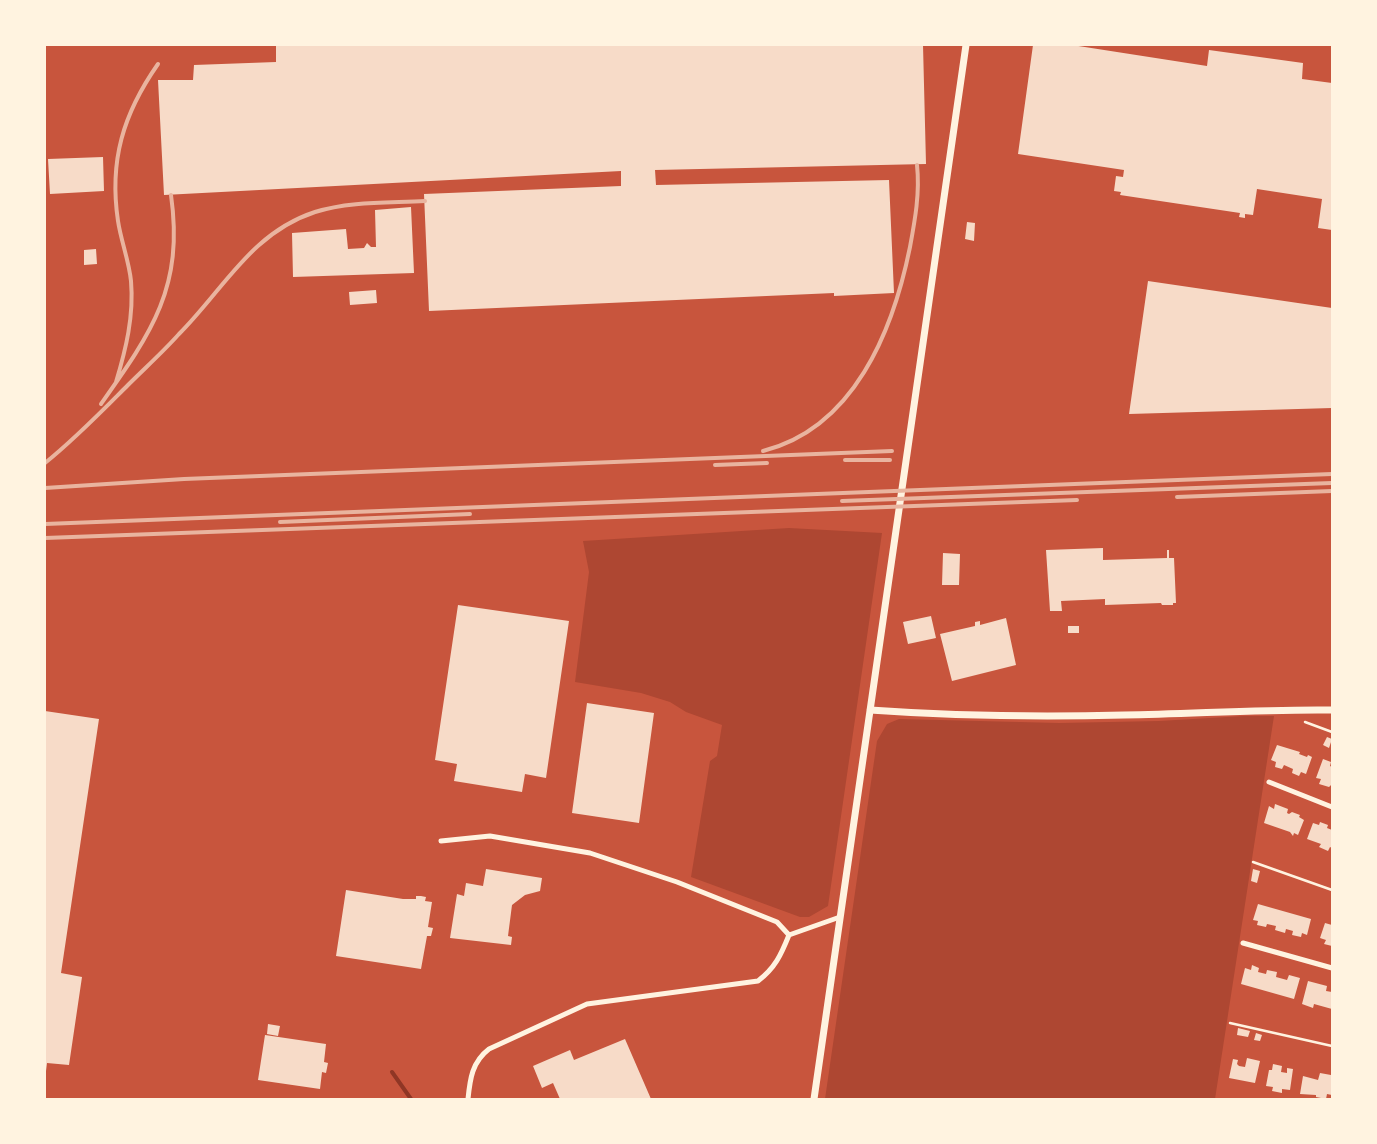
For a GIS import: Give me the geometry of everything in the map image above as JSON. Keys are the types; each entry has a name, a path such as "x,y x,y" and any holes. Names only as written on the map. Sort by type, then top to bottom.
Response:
{"street":[{"path":"814,1099 966,45"},
{"path":"870,710 1077,716 1177,714 1256,709 1332,710"},
{"path":"1270,782 1332,807"},
{"path":"441,841 490,836 590,853 677,882 777,922 789,936"},
{"path":"468,1099 473,1069 482,1054 489,1049 587,1004 758,981 770,972 780,958 789,936 840,917"},
{"path":"1243,943 1332,968"}],"lane":[{"path":"1305,722 1332,732"},
{"path":"1252,862 1332,890"},
{"path":"1230,1023 1332,1046"}],"shaded area":[{"path":"789,528 882,533 828,906 809,917 800,917 691,877 710,761 717,756 722,725 686,712 670,702 641,693 575,682 589,572 583,541"},
{"path":"1274,716 1215,1099 825,1099 877,741 887,724 899,719 1059,723 1159,721"}],"building":[{"path":"276,45 923,45 926,164 655,170 656,185 889,180 894,293 834,296 834,293 429,311 424,194 621,186 621,171 164,195 158,80 193,80 194,65 276,62"},
{"path":"1033,45 1072,45 1207,66 1209,50 1303,63 1302,79 1332,83 1332,230 1318,228 1322,199 1257,189 1253,215 1245,214 1245,218 1239,217 1240,213 1120,195 1121,192 1114,191 1116,176 1123,177 1124,170 1018,154"},
{"path":"103,157 104,191 50,194 48,159"},
{"path":"411,207 414,273 293,277 292,233 346,229 348,249 364,248 367,243 371,247 376,247 375,210"},
{"path":"967,222 975,223 974,241 965,239"},
{"path":"96,249 97,264 84,265 84,250"},
{"path":"1148,281 1332,308 1332,408 1129,414"},
{"path":"376,290 377,303 350,305 349,292"},
{"path":"1103,548 1103,560 1167,558 1167,550 1169,550 1169,558 1174,558 1176,603 1173,603 1173,605 1162,605 1161,603 1105,605 1105,599 1061,601 1062,611 1050,611 1046,550"},
{"path":"943,553 960,554 959,585 942,585"},
{"path":"458,605 569,621 546,778 525,774 522,792 454,781 457,764 435,760"},
{"path":"931,616 936,638 908,644 903,622"},
{"path":"1006,618 1016,665 952,681 940,634 975,626 975,622 980,621 980,625"},
{"path":"1068,626 1079,626 1079,633 1068,633"},
{"path":"587,703 654,713 639,823 572,813"},
{"path":"45,711 99,719 61,973 82,977 69,1065 47,1063 46,1071"},
{"path":"1327,737 1332,739 1329,748 1323,745"},
{"path":"1277,745 1300,752 1299,754 1307,757 1308,755 1312,757 1306,774 1301,772 1299,776 1292,773 1293,769 1284,765 1282,769 1275,767 1276,762 1271,760"},
{"path":"1323,759 1331,762 1332,784 1329,787 1319,784 1321,779 1316,778"},
{"path":"1275,804 1288,809 1287,813 1289,814 1292,812 1300,815 1299,817 1304,820 1298,835 1294,833 1293,836 1290,832 1264,823 1269,806 1274,809"},
{"path":"1320,822 1328,825 1327,828 1332,830 1332,848 1330,847 1328,851 1319,847 1321,844 1307,839 1313,823 1319,825"},
{"path":"486,869 542,878 540,891 525,895 512,905 508,936 512,937 511,945 450,938 457,894 464,896 466,883 483,886"},
{"path":"1253,869 1260,871 1257,883 1251,881"},
{"path":"346,890 403,899 416,899 416,896 421,896 426,897 425,901 432,902 428,927 433,928 431,936 427,936 421,969 336,956"},
{"path":"1258,904 1311,919 1307,935 1302,933 1301,937 1292,935 1293,931 1286,929 1285,933 1275,930 1276,926 1267,924 1266,927 1257,925 1258,921 1253,920"},
{"path":"1325,923 1332,925 1332,946 1324,944 1326,940 1320,938"},
{"path":"1252,965 1259,968 1258,972 1266,974 1267,970 1277,972 1276,977 1287,980 1289,975 1300,978 1294,999 1241,984 1245,968 1251,970"},
{"path":"1308,981 1327,986 1326,991 1332,992 1332,1009 1314,1004 1313,1008 1302,1004"},
{"path":"268,1024 280,1026 278,1036 267,1034"},
{"path":"1238,1028 1250,1031 1248,1037 1237,1035"},
{"path":"1256,1033 1262,1035 1260,1041 1254,1040"},
{"path":"265,1035 326,1044 324,1062 328,1063 326,1073 322,1072 320,1089 258,1080"},
{"path":"625,1039 651,1099 560,1099 553,1083 542,1088 533,1066 570,1050 574,1060"},
{"path":"1247,1058 1260,1061 1255,1083 1229,1078 1233,1059 1238,1060 1237,1064 1239,1066 1245,1067"},
{"path":"1273,1064 1282,1066 1281,1072 1287,1073 1287,1068 1293,1069 1290,1090 1282,1089 1282,1093 1272,1091 1273,1087 1266,1086 1269,1070 1272,1070"},
{"path":"1320,1073 1331,1075 1332,1095 1327,1094 1326,1099 1316,1097 1316,1095 1300,1094 1303,1076 1318,1080"}],"waterway":[{"path":"392,1072 411,1099"}],"railway":[{"path":"116,382 128,332 132,294 130,274 118,221 116,199 117,158 128,120 136,101 158,64"},
{"path":"763,451 795,439 822,421 845,398 864,372 880,342 893,311 903,279 914,227 918,186 917,165"},
{"path":"101,404 135,354 160,307 168,283 173,256 174,227 171,195"},
{"path":"45,463 88,425 167,347 240,264 273,234 293,221 328,208 369,203 425,201"},
{"path":"45,488 184,479 892,451"},
{"path":"845,460 890,460"},
{"path":"715,465 767,463"},
{"path":"45,524 1332,474"},
{"path":"842,501 1332,483"},
{"path":"1177,497 1332,491"},
{"path":"45,538 1077,500"},
{"path":"280,522 470,514"}]}
